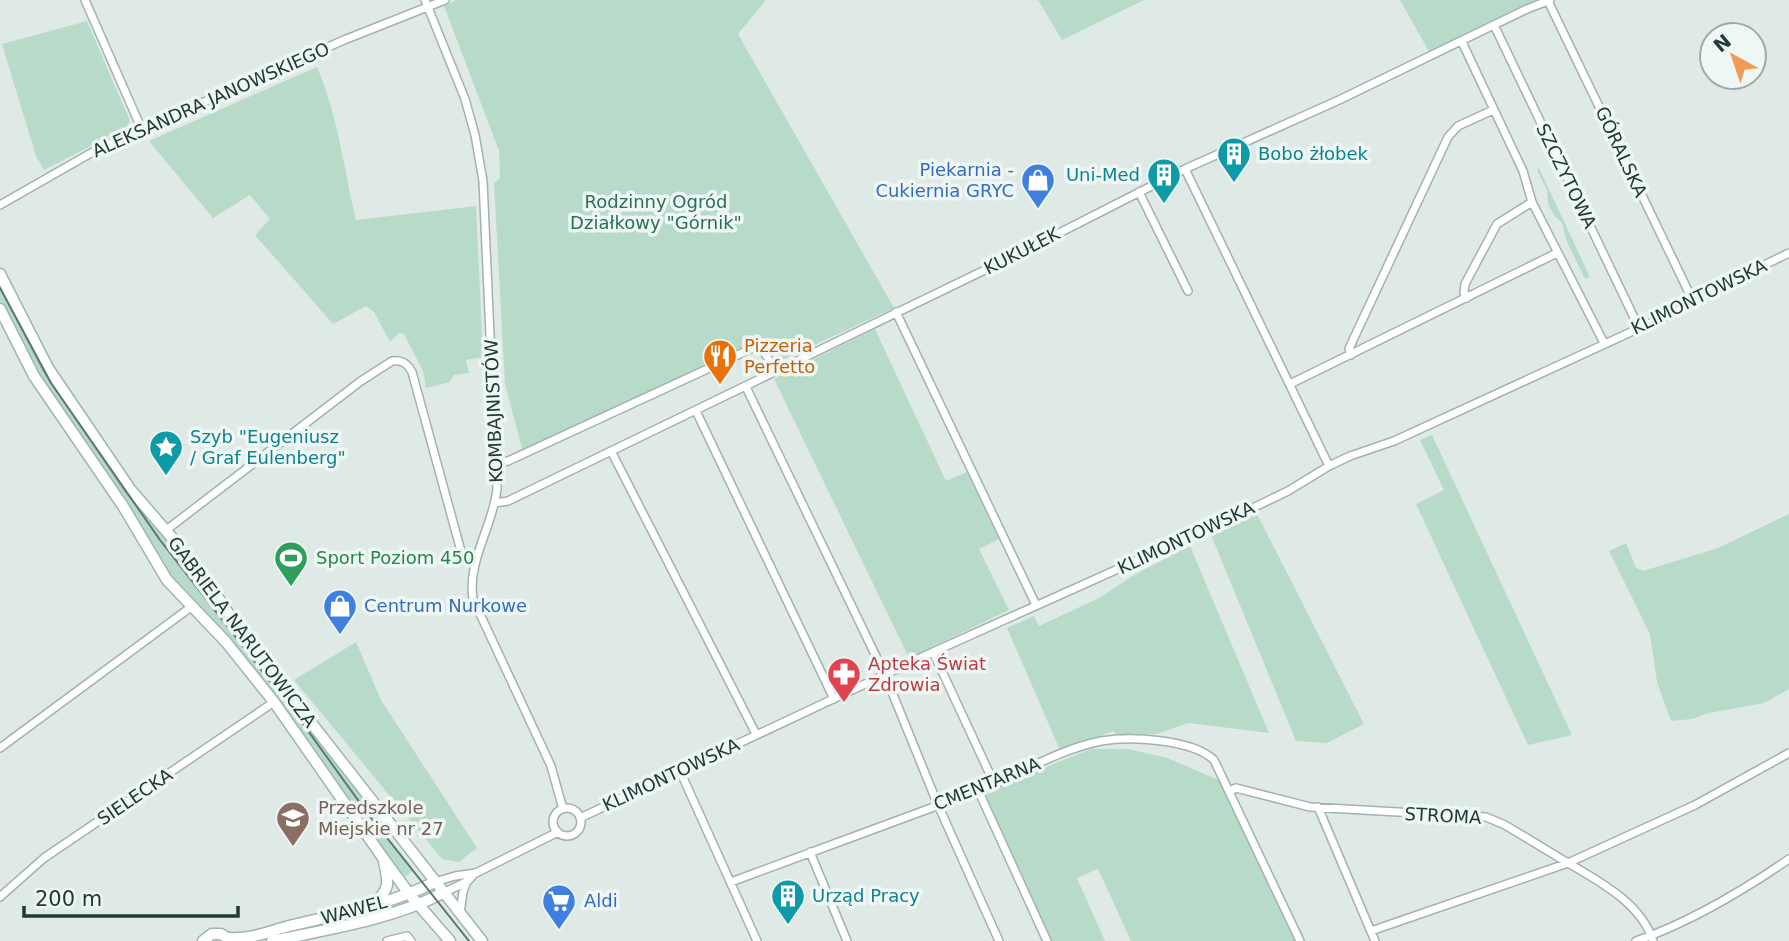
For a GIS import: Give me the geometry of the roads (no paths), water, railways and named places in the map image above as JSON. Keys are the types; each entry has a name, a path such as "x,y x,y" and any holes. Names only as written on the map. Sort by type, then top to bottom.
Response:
{"street":[{"path":"85,0 142,130"},
{"name":"ALEKSANDRA JANOWSKIEGO","path":"0,205 98,149 427,4 445,0"},
{"name":"KUKUŁEK","path":"495,503 508,501 746,387 1185,169 1294,122 1549,0"},
{"name":"GÓRALSKA","path":"1549,0 1694,303"},
{"name":"KOMBAJNISTÓW","path":"427,4 465,99 483,181 497,463 495,503 476,560 471,588 475,607 551,766 564,809"},
{"name":"SZCZYTOWA","path":"1494,25 1639,328"},
{"path":"1462,42 1523,171 1532,202 1604,343"},
{"path":"1351,355 1349,349 1353,340 1448,137 1458,126 1493,110"},
{"path":"1185,169 1329,466"},
{"path":"1139,192 1188,291"},
{"path":"1467,298 1464,293 1465,284 1494,228 1502,219 1532,202"},
{"path":"1290,384 1557,253"},
{"name":"KLIMONTOWSKA","path":"580,818 933,652 1252,509 1363,450 1406,436 1694,303 1727,283 1789,253"},
{"name":"GABRIELA NARUTOWICZA","path":"0,274 48,368 130,489 199,569 244,637 482,941"},
{"name":"GABRIELA NARUTOWICZA","path":"0,309 34,376 123,506 167,580 226,642 274,702 410,895 450,941"},
{"path":"897,312 1036,605"},
{"path":"497,463 508,461 755,347 762,349 776,372"},
{"path":"165,531 351,388 397,360 405,363 412,372 461,551 476,560"},
{"path":"746,387 885,675 937,805 999,941"},
{"path":"696,411 834,699"},
{"path":"611,451 756,734"},
{"path":"0,748 191,607"},
{"path":"933,652 994,783"},
{"name":"SIELECKA","path":"0,897 44,858 274,702"},
{"name":"CMENTARNA","path":"731,882 978,790 1076,748 1103,741 1161,741 1209,754 1219,766 1300,941"},
{"path":"1371,931 1568,863 1695,805 1789,753"},
{"path":"680,771 757,941"},
{"name":"STROMA","path":"1230,791 1236,788 1318,807 1486,817 1505,825 1602,883 1641,918 1652,938"},
{"path":"978,790 1047,941"},
{"path":"1318,807 1375,941"},
{"path":"564,809 574,810 580,818 580,826 576,832 565,836 554,826 557,813 564,809"},
{"path":"435,882 476,873 558,832"},
{"path":"810,852 848,941"},
{"path":"372,906 388,885 383,858"},
{"path":"1636,941 1652,938 1677,926 1789,859"},
{"path":"443,893 468,881 476,873"},
{"path":"460,914 463,892 468,881"},
{"name":"WAWEL","path":"203,941 212,933 231,939 372,906 410,895 435,882"},
{"name":"WAWEL","path":"272,941 419,905 443,893"},
{"path":"387,941 407,936 411,941"}],"tram line":[{"path":"0,288 51,383 160,540 298,717 368,814 469,941"}],"place":[{"name":"Bobo żłobek","path":"1234,184"},
{"name":"Uni-Med","path":"1164,205"},
{"name":"Piekarnia - Cukiernia GRYC","path":"1038,210"},
{"name":"Pizzeria Perfetto","path":"720,386"},
{"name":"Szyb \"Eugeniusz / Graf Eulenberg\"","path":"166,477"},
{"name":"Sport Poziom 450","path":"291,588"},
{"name":"Centrum Nurkowe","path":"340,636"},
{"name":"Apteka Świat Zdrowia","path":"844,704"},
{"name":"Przedszkole Miejskie nr 27","path":"293,848"},
{"name":"Urząd Pracy","path":"788,926"},
{"name":"Aldi","path":"559,931"}],"park label":[{"name":"Rodzinny Ogród Działkowy \"Górnik\"","path":"656,212"}]}
